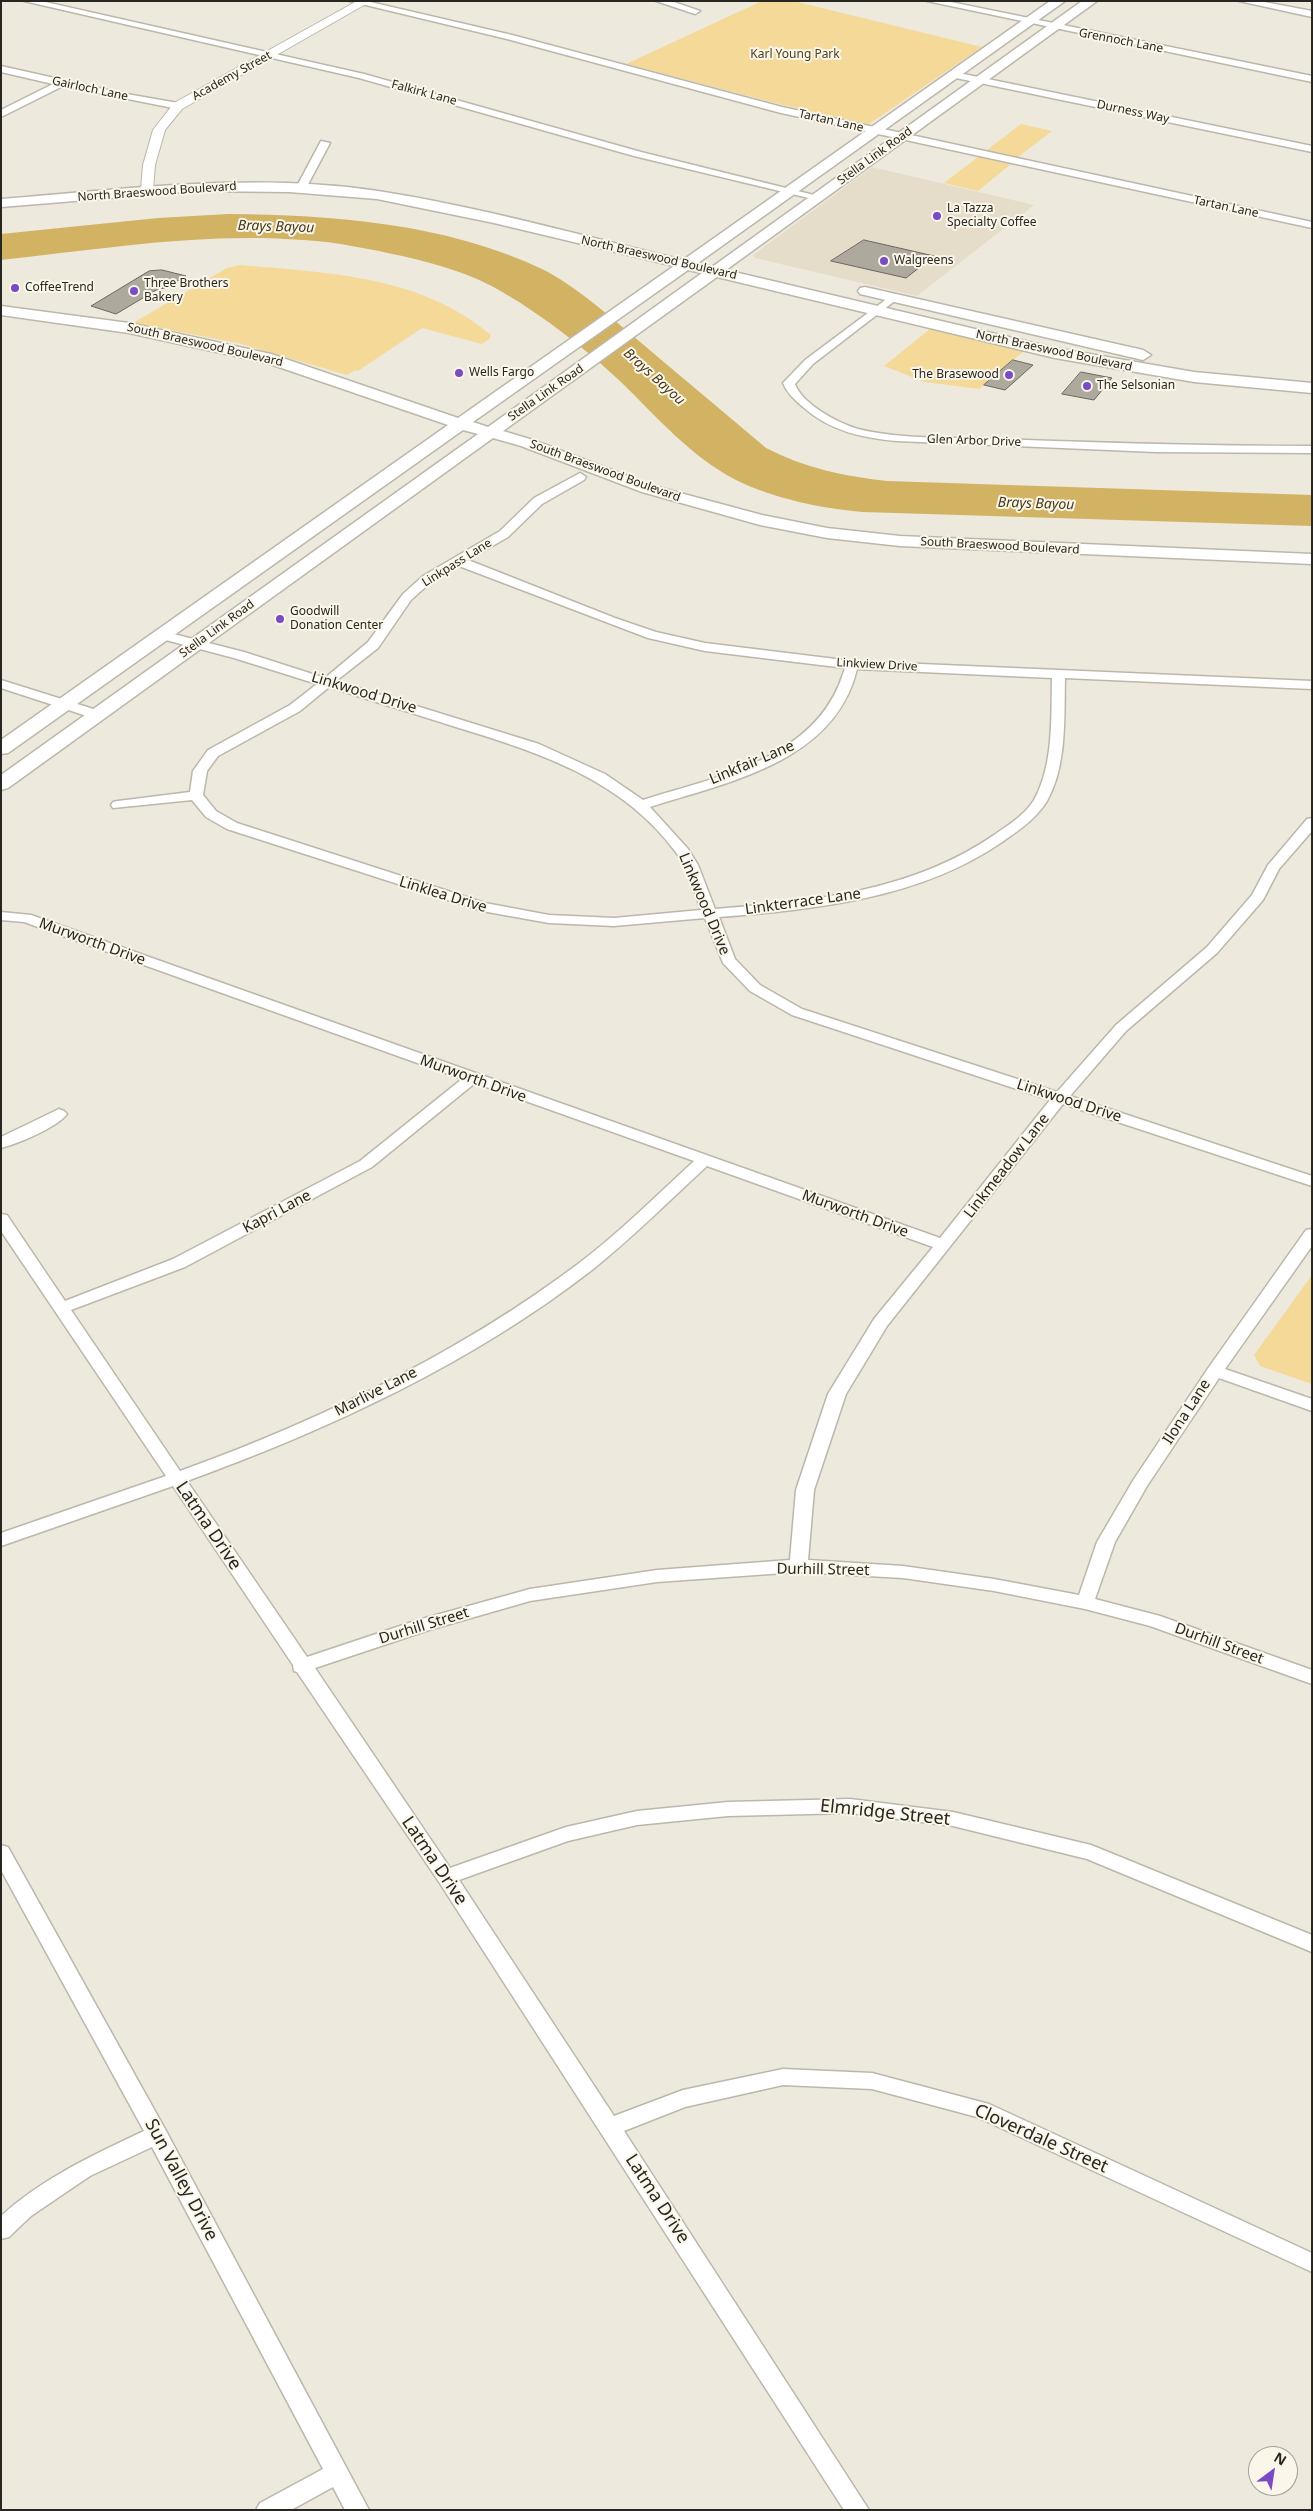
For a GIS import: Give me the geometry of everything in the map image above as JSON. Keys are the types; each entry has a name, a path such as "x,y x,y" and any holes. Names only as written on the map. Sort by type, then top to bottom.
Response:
{"main road":[{"name":"Stella Link Road","path":"1,749 625,307 687,257 702,253 1058,1"},
{"name":"Stella Link Road","path":"1,784 647,322 817,197 1091,1"},
{"name":"North Braeswood Boulevard","path":"303,184 377,195 687,257 716,271 1074,357 1155,372 1235,382 1312,388"},
{"name":"North Braeswood Boulevard","path":"1,192 147,186 303,184 406,188 538,215"},
{"name":"North Braeswood Boulevard","path":"1,203 147,186"},
{"path":"494,219 510,208"},
{"name":"North Braeswood Boulevard","path":"702,253 746,264"},
{"name":"North Braeswood Boulevard","path":"854,289 1095,345 1224,367 1312,376"},
{"name":"South Braeswood Boulevard","path":"1,310 87,321 202,342 271,359 359,389 456,427 648,489 760,520 827,532 971,546 1312,559"},
{"name":"South Braeswood Boulevard","path":"1,324 88,334 188,351 265,369 343,394 410,420 456,427"},
{"path":"188,351 202,342"},
{"path":"1224,367 1235,382"},
{"path":"343,394 359,389"},
{"name":"South Braeswood Boulevard","path":"486,436 622,494 715,522 802,540 856,548 977,559 1312,571"},
{"path":"261,565 293,575"}],"street":[{"name":"Falkirk Lane","path":"28,1 361,76 638,154 817,197"},
{"path":"660,1 695,11"},
{"name":"Grennoch Lane","path":"931,1 1054,28 1312,79"},
{"path":"1244,1 1312,14"},
{"name":"Academy Street","path":"147,186 149,165 159,130 178,106 360,2"},
{"name":"Tartan Lane","path":"360,2 509,37 710,92 874,131 1312,226"},
{"name":"Gairloch Lane","path":"1,69 178,106"},
{"name":"Durness Way","path":"954,75 1312,149"},
{"path":"1,114 61,83"},
{"path":"303,184 325,143"},
{"name":"Glen Arbor Drive","path":"892,298 809,362 789,382 796,395 809,407 828,421 852,432 897,438 1156,449 1312,450"},
{"name":"Linkpass Lane","path":"196,795 200,771 213,753 279,718 328,682 373,645 407,597 428,579 504,534 538,502 580,477"},
{"name":"Linkview Drive","path":"458,562 611,621 677,642 765,656 852,665 1312,685"},
{"name":"Linkwood Drive","path":"162,635 198,643 328,682 556,756 600,777 641,805 681,849 691,865 728,960 744,978 770,998 824,1022 1061,1098 1312,1182"},
{"name":"Linkfair Lane","path":"641,805 753,766 802,742 820,728 830,715 848,683 852,665"},
{"name":"Linkterrace Lane","path":"710,914 830,901 912,882 980,852 1001,838 1024,820 1040,801 1050,777 1059,674"},
{"path":"1,684 98,715"},
{"path":"118,805 196,795"},
{"name":"Linklea Drive","path":"196,795 206,811 218,820 232,826 482,907 515,915 579,922 639,920 710,914"},
{"name":"Linkmeadow Lane","path":"798,1566 805,1490 837,1394 880,1323 1061,1098 1121,1028 1212,950 1258,897 1273,868 1312,822"},
{"name":"Murworth Drive","path":"1,916 26,918 944,1245"},
{"name":"Kapri Lane","path":"62,1308 179,1263 366,1164 402,1137 471,1078"},
{"path":"1,1144 60,1114"},
{"name":"Marlive Lane","path":"1,1540 177,1479 278,1438 390,1388 496,1326 568,1278 630,1228 704,1160"},
{"name":"Latma Drive","path":"1,1219 301,1666 446,1877 858,2510"},
{"name":"Ilona Lane","path":"1085,1603 1106,1542 1140,1483 1214,1371 1312,1234"},
{"path":"1214,1371 1312,1405"},
{"name":"Durhill Street","path":"301,1666 424,1625 530,1595 657,1576 798,1566 903,1572 994,1585 1085,1603 1154,1621 1312,1677"},
{"name":"Elmridge Street","path":"446,1877 566,1834 638,1818 728,1809 850,1806 953,1819 1090,1852 1312,1944"},
{"name":"Sun Valley Drive","path":"3,1857 157,2134 357,2510"},
{"name":"Cloverdale Street","path":"610,2127 684,2099 783,2077 872,2081 982,2110 1312,2264"},
{"path":"1,2230 52,2188 82,2170 157,2134"},
{"path":"268,2510 338,2473"}],"shaded area":[{"path":"872,167 1034,205 917,296 755,258 753,255"}],"green space":[{"name":"Karl Young Park","path":"762,1 793,1 982,47 869,124 787,106 626,64"},
{"path":"1021,124 1052,131 1018,157 987,150"},
{"path":"978,157 1011,164 978,191 944,183"},
{"path":"240,265 372,280 434,300 463,315 491,335 482,344 422,328 358,371 355,370 347,375 238,343 133,323 227,268"},
{"path":"930,329 1024,351 979,389 925,382 884,366"},
{"path":"1312,1275 1312,1384 1260,1366 1254,1355"}],"water":[{"name":"Brays Bayou","path":"228,214 348,220 428,232 467,241 505,253 542,269 592,302 766,448 810,466 855,477 887,481 1312,495 1312,526 863,512 814,505 782,497 736,480 704,460 594,358 565,334 519,302 480,280 454,270 378,251 316,241 228,238 152,243 1,260 1,234 158,218"}],"building":[{"name":"Walgreens","path":"864,240 934,256 906,278 831,261"},
{"name":"Three Brothers Bakery","path":"162,270 186,276 165,288 158,289 116,314 91,306 149,271"},
{"name":"The Brasewood","path":"1013,360 1033,365 1005,390 984,385"},
{"name":"The Selsonian","path":"1081,372 1112,378 1094,400 1062,394"}],"place":[{"name":"La Tazza Specialty Coffee","path":"937,216"},
{"name":"Walgreens","path":"884,261"},
{"name":"CoffeeTrend","path":"15,288"},
{"name":"Three Brothers Bakery","path":"134,291"},
{"name":"Wells Fargo","path":"459,373"},
{"name":"The Brasewood","path":"1009,375"},
{"name":"The Selsonian","path":"1087,386"},
{"name":"Goodwill Donation Center","path":"280,619"}]}
